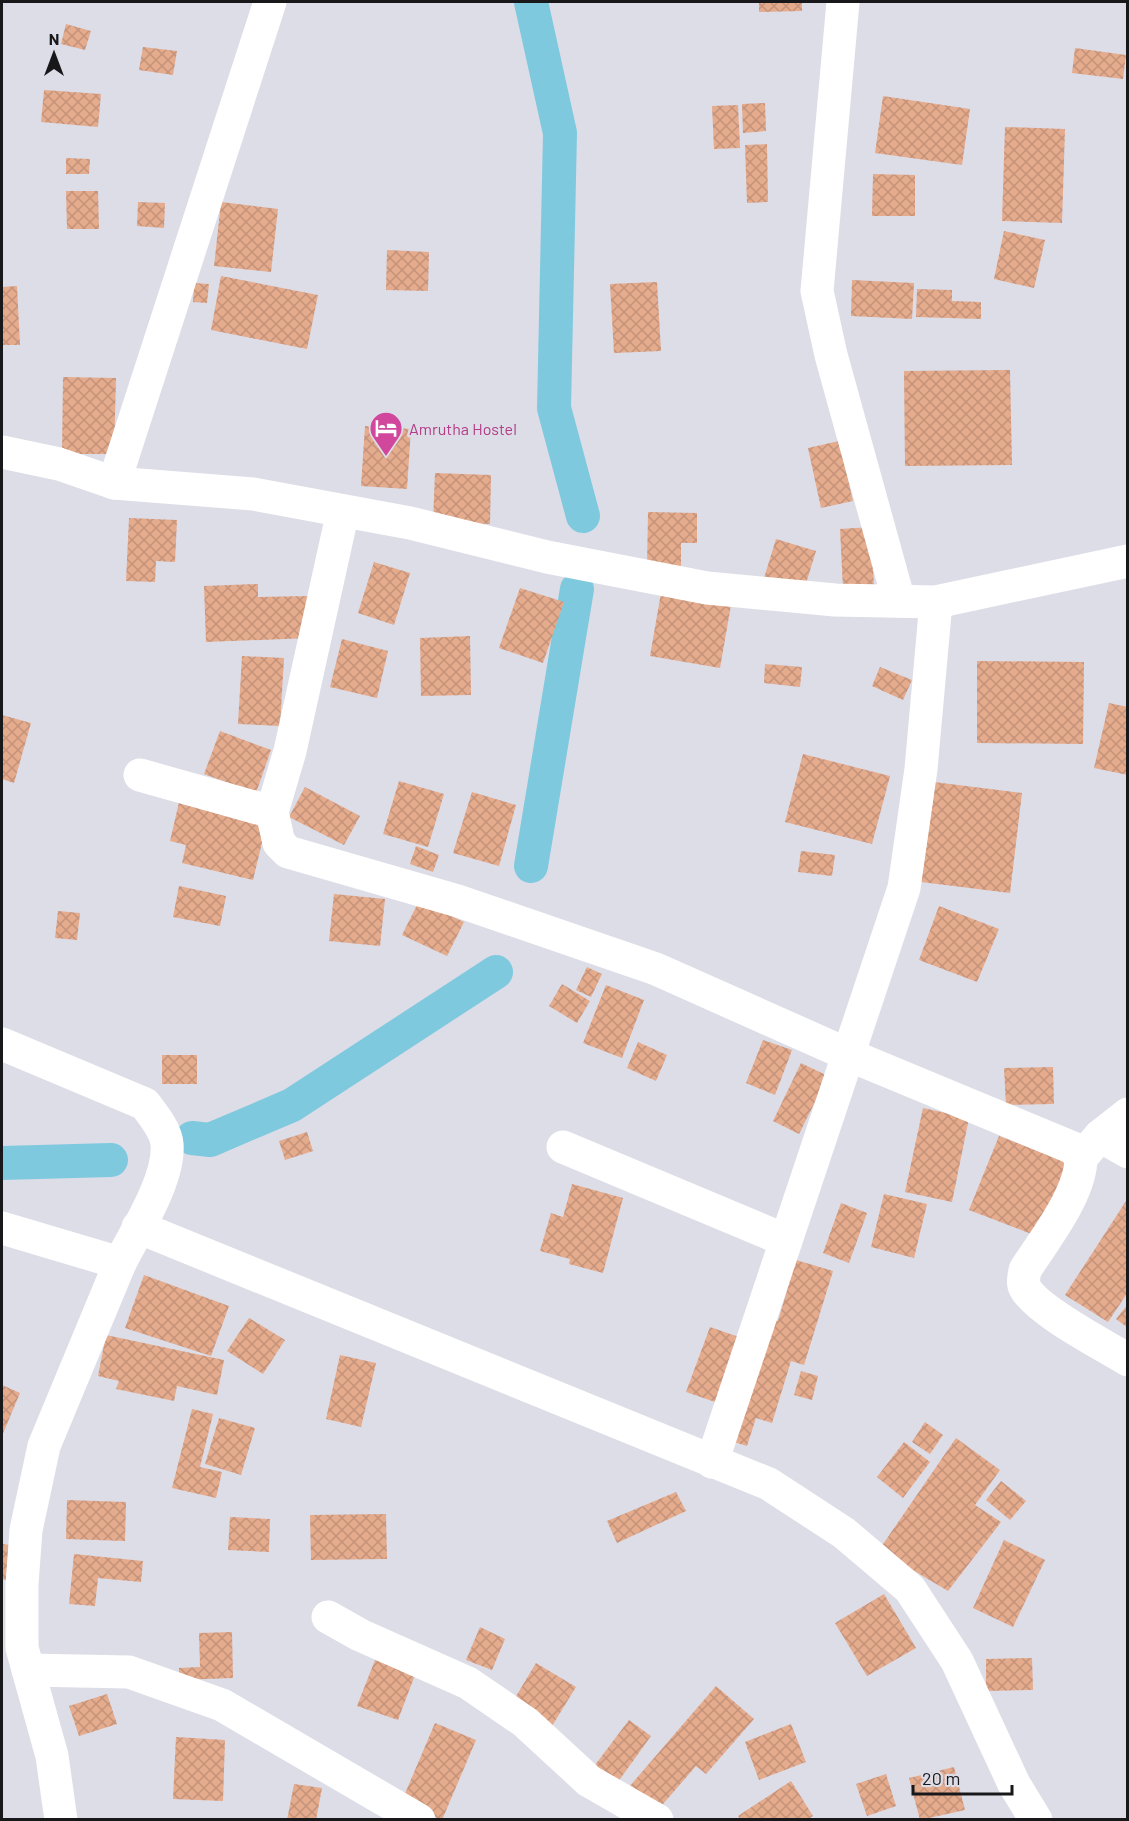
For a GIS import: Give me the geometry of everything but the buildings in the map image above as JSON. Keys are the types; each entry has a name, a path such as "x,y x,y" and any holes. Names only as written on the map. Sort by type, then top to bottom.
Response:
{"street":[{"path":"843,2 817,291 831,355 899,601"},
{"path":"114,483 262,3"},
{"path":"2,452 59,464 114,483 254,494 410,523 547,557 707,588 835,600 936,602 1128,561"},
{"path":"343,511 290,751 272,812 279,843 288,852 458,902 656,969 849,1055 1073,1148 1103,1149"},
{"path":"712,1462 904,888 921,769 936,602"},
{"path":"140,775 272,812"},
{"path":"2,1044 145,1104 167,1142 165,1171 120,1263 44,1446 26,1530 22,1584 22,1648 52,1756 61,1820"},
{"path":"1128,1114 1103,1149 1081,1172 1024,1270 1023,1282 1027,1291 1053,1313 1128,1360"},
{"path":"563,1147 785,1240"},
{"path":"138,1227 769,1484 844,1533 910,1589 957,1661 1014,1784 1036,1820"},
{"path":"2,1228 120,1263"},
{"path":"328,1617 360,1635 468,1683 525,1722 589,1781 657,1820"},
{"path":"28,1670 129,1672 222,1705 419,1820"}],"waterway":[{"path":"531,2 560,133 554,408 583,516"},
{"path":"531,866 577,589"},
{"path":"192,1138 210,1140 292,1105 496,972"},
{"path":"2,1163 111,1160"}],"place":[{"name":"Amrutha Hostel","path":"386,457"}]}
